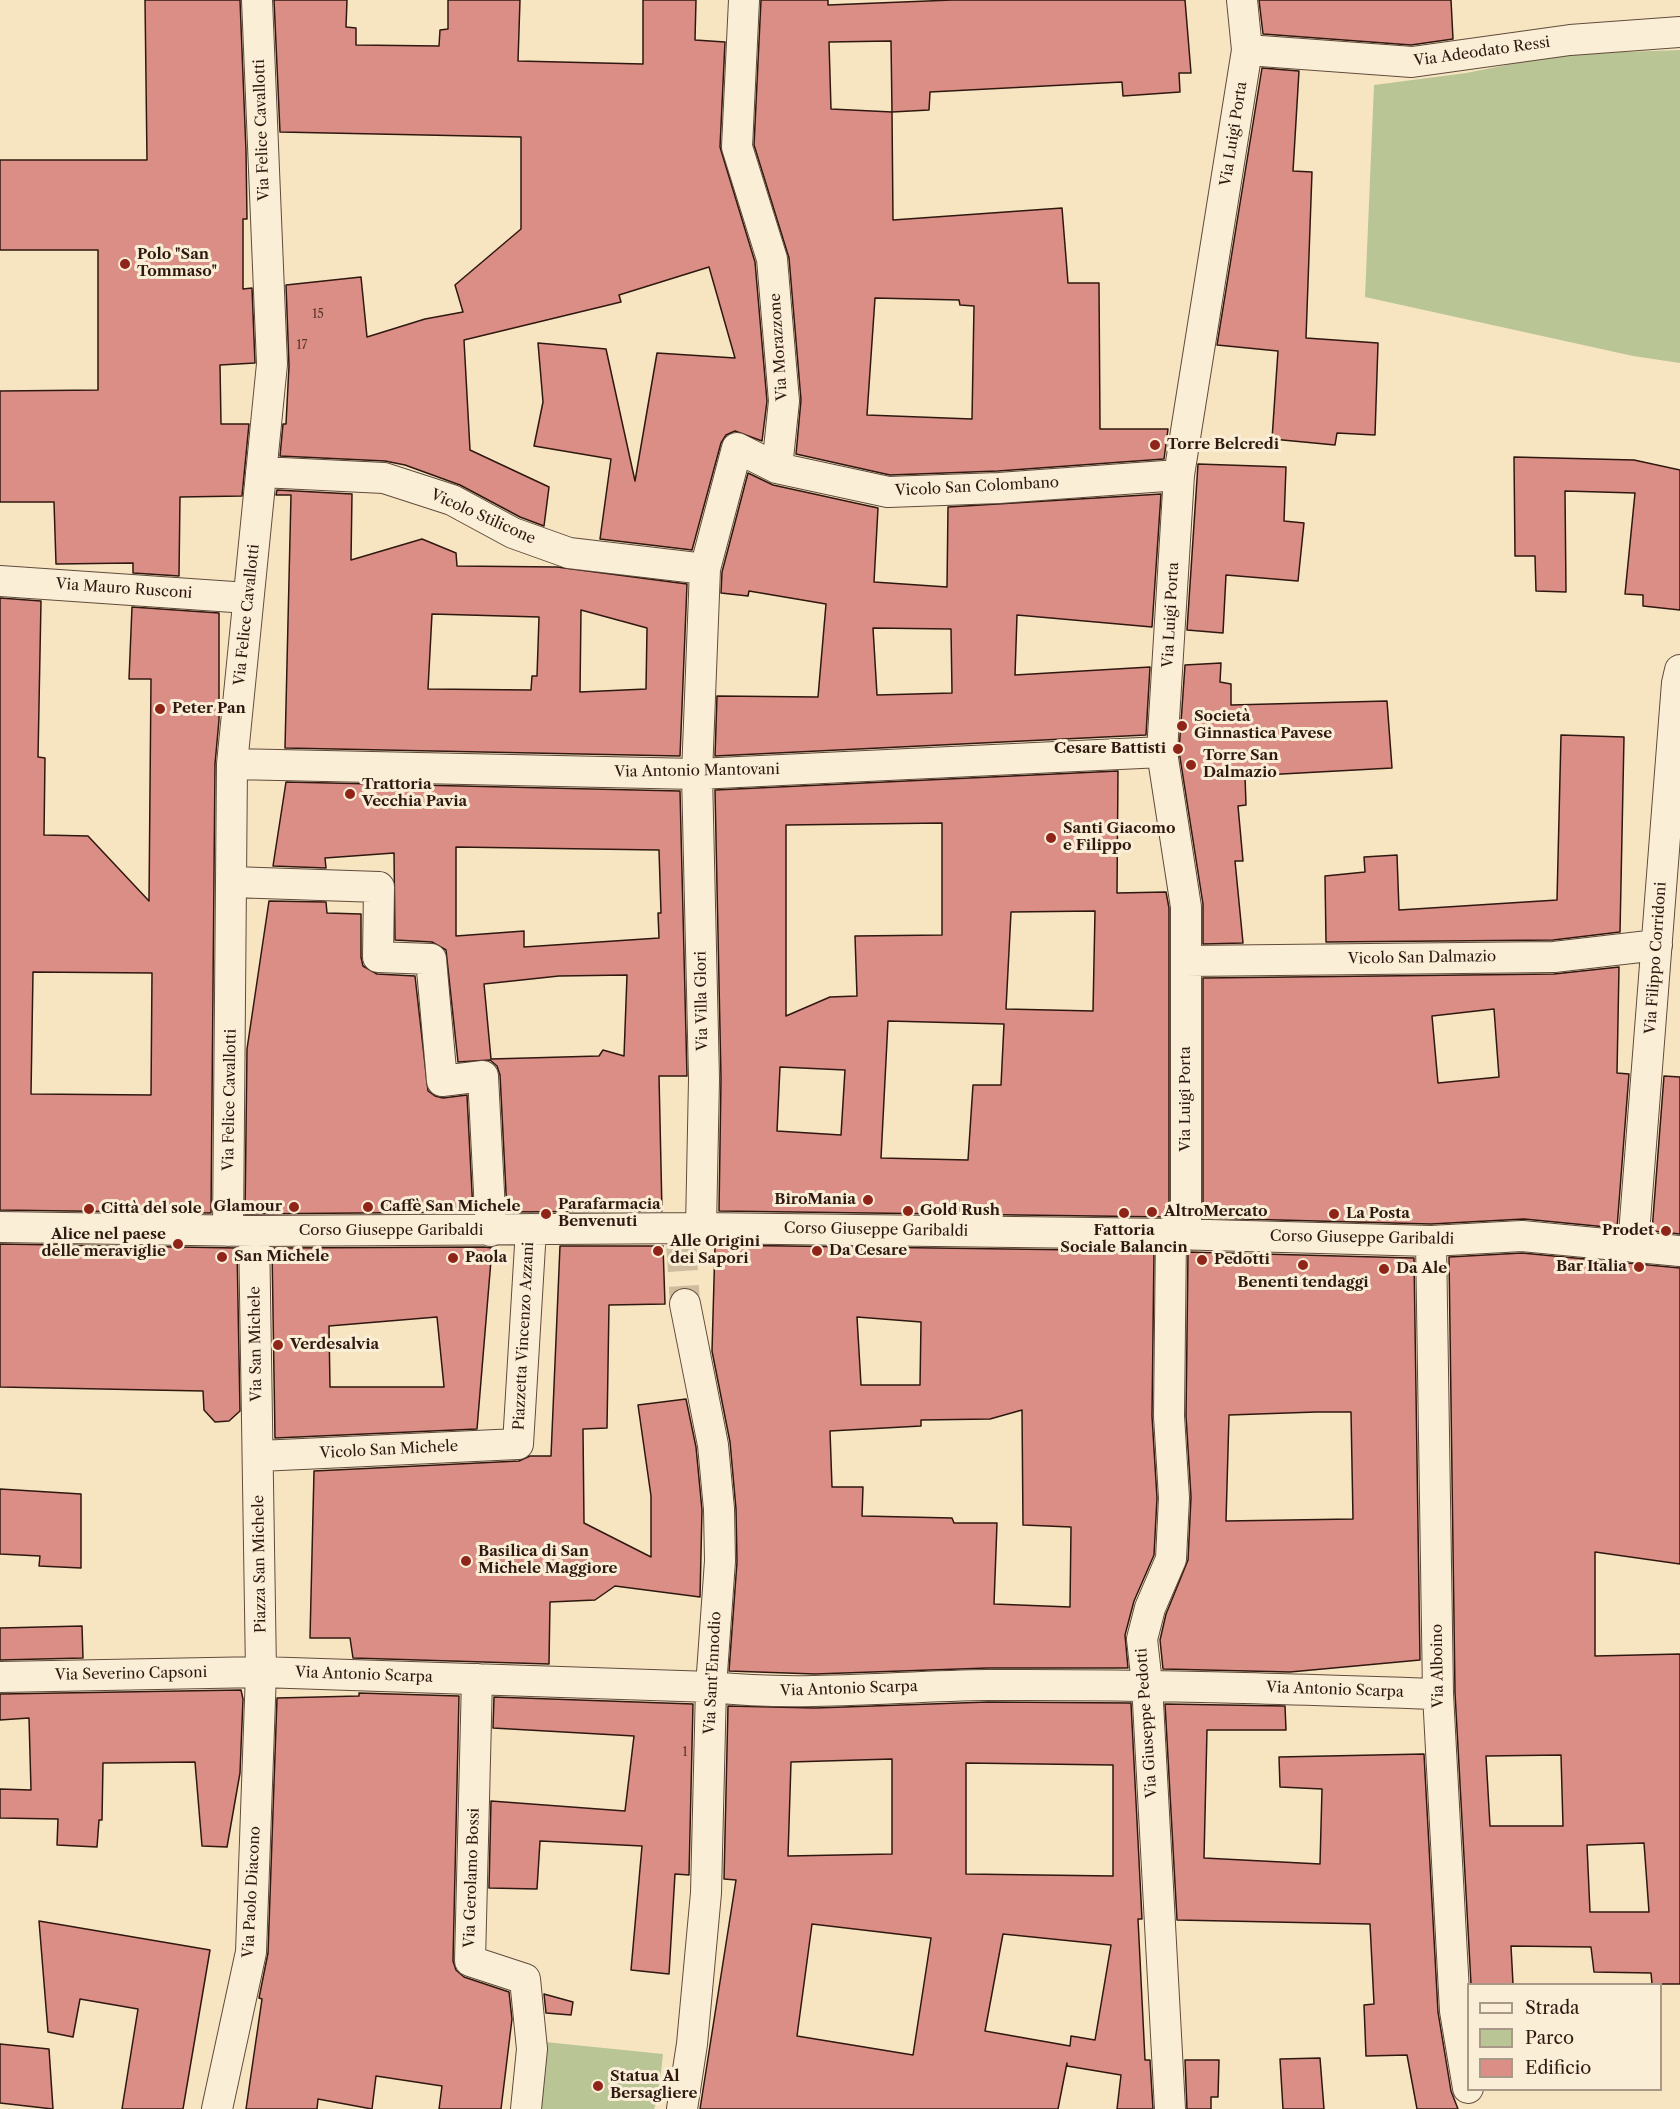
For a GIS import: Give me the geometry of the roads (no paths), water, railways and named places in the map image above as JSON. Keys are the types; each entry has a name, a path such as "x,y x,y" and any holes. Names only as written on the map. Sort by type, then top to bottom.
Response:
{"street":[{"name":"Via Felice Cavallotti","path":"241,1231 232,882 232,764 272,364 257,0"},
{"name":"Via Morazzone","path":"744,0 737,147 772,259 784,401 777,468"},
{"name":"Via Luigi Porta","path":"1179,1234 1186,908 1162,752 1179,475 1247,50 1242,0"},
{"name":"Via Adeodato Ressi","path":"1247,50 1412,62 1570,40 1680,32"},
{"path":"697,774 705,569 737,448 777,468"},
{"name":"Vicolo San Colombano","path":"777,468 888,492 999,488 1179,475"},
{"name":"Vicolo Stilicone","path":"261,472 384,478 452,500 513,533 569,553 705,569"},
{"name":"Via Mauro Rusconi","path":"0,581 248,598"},
{"name":"Via Filippo Corridoni","path":"1633,1247 1677,683 1680,670"},
{"name":"Via Antonio Mantovani","path":"232,764 697,774 1162,752"},
{"name":"Via Villa Glori","path":"688,1232 704,1079 697,774"},
{"path":"232,882 379,887 378,957 431,959 442,1081 483,1076 491,1231"},
{"name":"Vicolo San Dalmazio","path":"1186,961 1554,957 1657,945"},
{"name":"Corso Giuseppe Garibaldi","path":"0,1227 241,1231 531,1229 1179,1234 1431,1241 1522,1236 1680,1251"},
{"name":"Piazzetta Vincenzo Azzani","path":"518,1444 531,1229"},
{"name":"Via San Michele","path":"241,1231 259,1456"},
{"name":"Via Giuseppe Pedotti","path":"1170,2109 1147,1684 1142,1639 1150,1608 1171,1559 1172,1549 1174,1498 1169,1416 1179,1234"},
{"name":"Via Alboino","path":"1431,1241 1438,1694 1455,2011 1467,2078"},
{"name":"Via Sant'Ennodio","path":"682,2109 692,2044 706,1893 711,1687 720,1561 719,1509 713,1445 685,1304"},
{"name":"Vicolo San Michele","path":"259,1456 518,1444"},
{"name":"Piazza San Michele","path":"259,1456 261,1672"},
{"name":"Via Antonio Scarpa","path":"261,1672 711,1687 761,1692 1147,1684 1438,1694"},
{"name":"Via Severino Capsoni","path":"0,1677 261,1672"},
{"name":"Via Paolo Diacono","path":"217,2109 251,1952 261,1672"},
{"name":"Via Gerolamo Bossi","path":"477,1679 470,1961 525,1979 532,2049 526,2109"},
{"name":"Via Alboino","path":"1469,2091 1472,2109"}],"tunnel":[{"path":"681,1241 685,1304"}],"place":[{"name":"Polo \"San Tommaso\"","path":"125,264"},
{"name":"Torre Belcredi","path":"1155,445"},
{"name":"Peter Pan","path":"160,709"},
{"name":"Società Ginnastica Pavese","path":"1182,726"},
{"name":"Cesare Battisti","path":"1178,749"},
{"name":"Torre San Dalmazio","path":"1191,765"},
{"name":"Trattoria Vecchia Pavia","path":"350,794"},
{"name":"Santi Giacomo e Filippo","path":"1051,838"},
{"name":"BiroMania","path":"868,1200"},
{"name":"Glamour","path":"294,1207"},
{"name":"Caffè San Michele","path":"368,1207"},
{"name":"Città del sole","path":"89,1209"},
{"name":"Gold Rush","path":"908,1211"},
{"name":"AltroMercato","path":"1152,1212"},
{"name":"Fattoria Sociale Balancin","path":"1124,1213"},
{"name":"Parafarmacia Benvenuti","path":"546,1214"},
{"name":"La Posta","path":"1334,1214"},
{"name":"Prodet","path":"1666,1231"},
{"name":"Alice nel paese delle meraviglie","path":"178,1244"},
{"name":"Alle Origini dei Sapori","path":"658,1251"},
{"name":"Da Cesare","path":"817,1251"},
{"name":"San Michele","path":"222,1257"},
{"name":"Paola","path":"453,1258"},
{"name":"Pedotti","path":"1202,1260"},
{"name":"Benenti tendaggi","path":"1303,1265"},
{"name":"Bar Italia","path":"1639,1267"},
{"name":"Da Ale","path":"1384,1269"},
{"name":"Verdesalvia","path":"278,1345"},
{"name":"Basilica di San Michele Maggiore","path":"466,1561"},
{"name":"Statua Al Bersagliere","path":"598,2086"}]}
